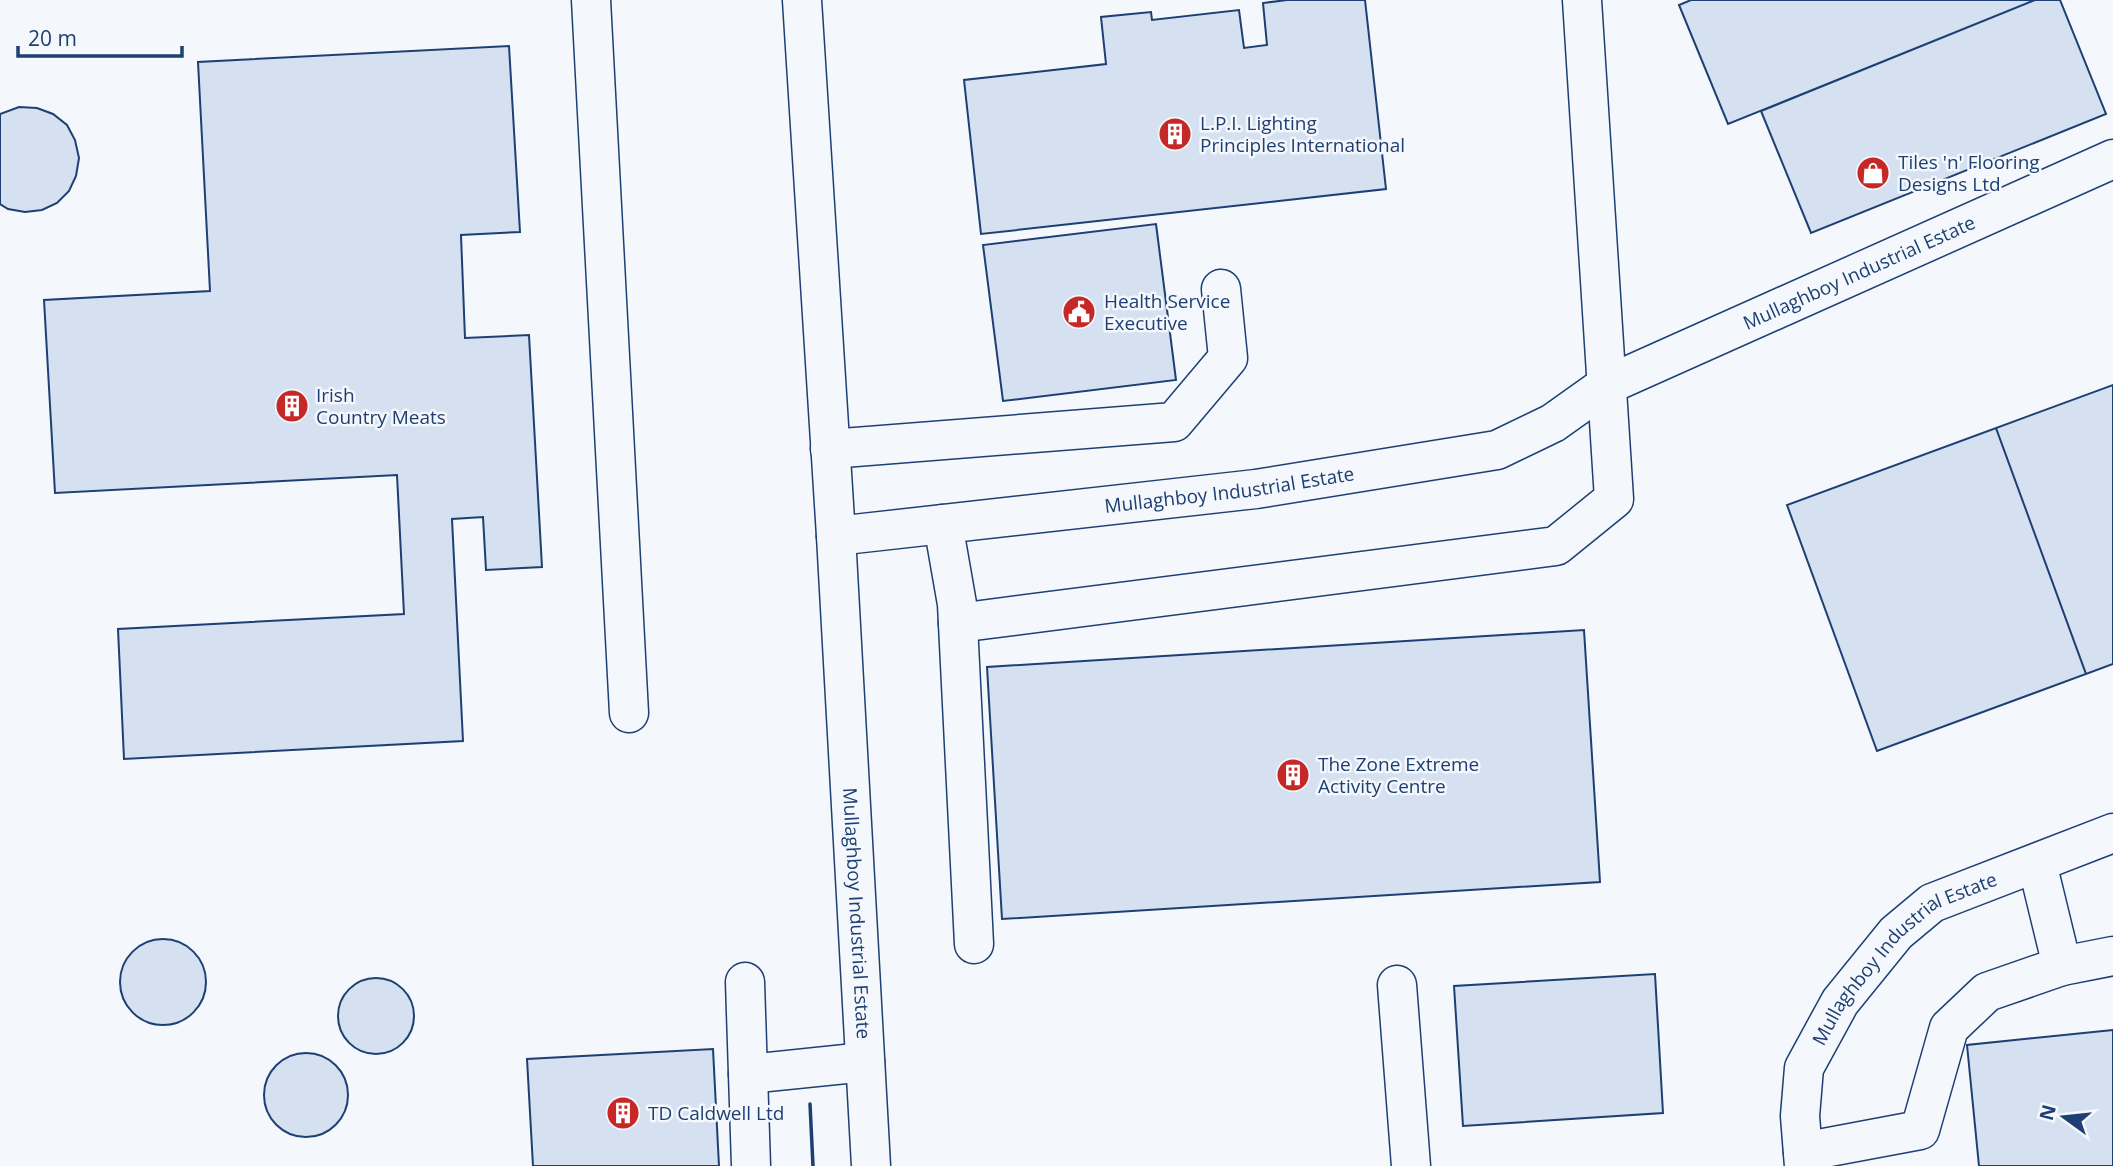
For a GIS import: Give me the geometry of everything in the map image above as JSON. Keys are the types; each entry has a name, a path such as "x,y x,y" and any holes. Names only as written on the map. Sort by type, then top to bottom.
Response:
{"street":[{"path":"591,0 629,713"},
{"name":"Mullaghboy Industrial Estate","path":"802,0 836,536 871,1166"},
{"path":"958,623 1556,546 1614,499 1582,0"},
{"name":"Mullaghboy Industrial Estate","path":"836,536 1256,489 1497,450 1553,423 1605,386 2113,159"},
{"path":"830,449 1174,422 1228,358 1221,289"},
{"path":"943,524 957,604 974,944"},
{"name":"Mullaghboy Industrial Estate","path":"1804,1159 1800,1115 1804,1068 1840,1002 1896,933 1932,903 2113,833"},
{"path":"2037,863 2062,966"},
{"path":"1804,1159 1920,1130 1949,1028 1987,992 2062,966 2113,956"},
{"path":"745,982 751,1166"},
{"path":"1396,985 1411,1166"},
{"path":"748,1074 865,1062"}],"building":[{"name":"L.P.I. Lighting Principles International","path":"1287,0 1365,0 1386,189 981,234 964,80 1106,64 1101,17 1151,12 1152,20 1239,10 1244,48 1267,45 1263,3"},
{"path":"1691,0 2035,0 1728,124 1679,5"},
{"name":"Tiles 'n' Flooring Designs Ltd","path":"2035,0 2060,0 2106,114 1811,233 1761,111"},
{"name":"Irish Country Meats","path":"509,46 520,232 461,235 465,338 529,335 542,567 486,570 483,517 452,519 463,741 124,759 118,629 404,614 397,475 55,493 44,300 210,291 198,62"},
{"path":"19,107 37,108 53,114 67,125 75,140 79,158 76,176 69,191 57,203 42,210 25,212 8,209 0,204 0,114"},
{"name":"Health Service Executive","path":"1156,224 1176,380 1003,401 983,245"},
{"path":"2113,385 2113,664 2086,674 1996,428"},
{"path":"1996,428 2086,674 1877,751 1787,505"},
{"name":"The Zone Extreme Activity Centre","path":"1584,630 1600,882 1002,919 987,667"},
{"path":"163,939 187,946 199,958 206,982 199,1006 187,1018 163,1025 139,1018 127,1006 120,982 127,958 139,946"},
{"path":"1655,974 1663,1113 1463,1126 1454,986"},
{"path":"369,978 383,978 397,984 408,995 414,1016 411,1031 403,1043 383,1054 369,1054 355,1048 344,1037 338,1023 338,1009 344,995 355,984"},
{"path":"2113,1030 2113,1166 1979,1166 1967,1045"},
{"name":"TD Caldwell Ltd","path":"713,1049 719,1166 533,1166 527,1059"},
{"path":"298,1053 314,1053 330,1060 341,1071 348,1087 345,1111 336,1125 314,1137 298,1137 282,1130 271,1119 264,1103 264,1087 271,1071 282,1060"}],"wall":[{"path":"810,1104 813,1166"}],"place":[{"name":"L.P.I. Lighting Principles International","path":"1175,134"},
{"name":"Tiles 'n' Flooring Designs Ltd","path":"1873,173"},
{"name":"Health Service Executive","path":"1079,312"},
{"name":"Irish Country Meats","path":"292,406"},
{"name":"The Zone Extreme Activity Centre","path":"1293,775"},
{"name":"TD Caldwell Ltd","path":"623,1113"}]}
